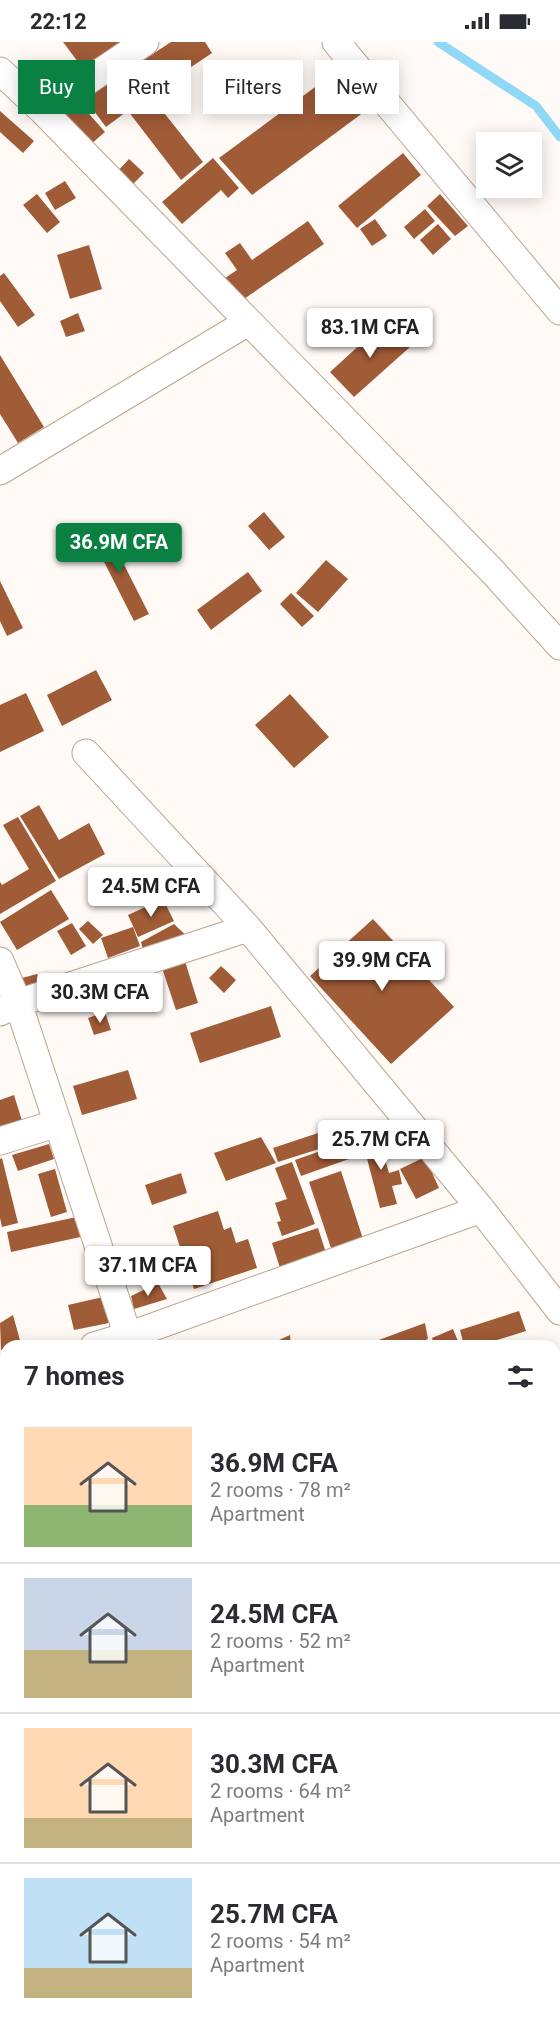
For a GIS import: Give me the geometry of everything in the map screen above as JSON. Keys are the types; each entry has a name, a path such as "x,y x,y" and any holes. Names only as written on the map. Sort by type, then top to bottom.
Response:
{"street":[{"path":"95,76 145,42"},
{"path":"336,42 560,311"},
{"path":"0,71 18,88"},
{"path":"46,114 493,572 560,646"},
{"path":"0,471 248,322"},
{"path":"86,753 248,928 481,1209 560,1311"},
{"path":"9,1007 248,928"},
{"path":"0,961 9,1007 58,1123 128,1336"},
{"path":"0,1141 58,1123"},
{"path":"114,1340 481,1209"}],"building":[{"path":"63,42 132,42 95,68 95,60 76,60"},
{"path":"171,42 205,42 212,53 191,67 191,60 144,60"},
{"path":"103,80 107,86 107,114 123,114 106,127 95,112 95,86"},
{"path":"315,87 315,114 361,114 252,195 219,158 279,114 303,114 303,96"},
{"path":"0,111 34,141 23,153 0,132"},
{"path":"61,114 89,114 105,132 90,145"},
{"path":"130,114 165,114 203,162 181,180"},
{"path":"403,153 421,175 357,228 338,206"},
{"path":"213,158 239,188 228,198 221,190 182,224 162,202"},
{"path":"129,159 144,173 130,187 116,173"},
{"path":"65,181 76,198 55,210 45,193"},
{"path":"37,194 60,222 47,233 23,205"},
{"path":"440,194 468,226 455,236 427,206"},
{"path":"425,209 435,221 414,239 404,227"},
{"path":"375,219 387,236 372,246 360,229"},
{"path":"308,221 324,244 241,301 225,278 237,270 225,253 240,243 252,260"},
{"path":"438,224 451,239 433,255 420,240"},
{"path":"89,245 102,289 70,299 57,255"},
{"path":"4,273 35,315 18,327 0,301 0,276"},
{"path":"78,313 85,331 66,337 60,321"},
{"path":"386,321 410,347 354,397 330,372"},
{"path":"409,327 418,337 409,344 401,335"},
{"path":"0,355 44,427 18,443 0,414"},
{"path":"264,512 285,537 269,550 248,526"},
{"path":"105,527 149,614 134,621 90,534"},
{"path":"326,560 348,579 318,612 296,593"},
{"path":"248,572 262,591 211,630 197,610"},
{"path":"0,581 23,628 7,636 0,621"},
{"path":"291,593 314,616 302,627 280,604"},
{"path":"96,670 112,700 62,726 47,695"},
{"path":"26,693 44,731 0,752 0,705"},
{"path":"290,694 329,737 294,768 255,725"},
{"path":"39,805 59,840 89,823 105,854 59,879 20,816"},
{"path":"18,817 56,881 0,914 0,882 2,885 29,869 3,825"},
{"path":"51,890 69,919 17,950 0,922"},
{"path":"163,899 174,921 138,937 128,915"},
{"path":"373,919 454,1007 391,1064 310,976"},
{"path":"88,921 103,935 93,944 79,929"},
{"path":"72,923 86,946 71,955 57,931"},
{"path":"174,924 191,940 144,954 141,942"},
{"path":"133,927 140,946 108,958 101,938"},
{"path":"184,958 198,1003 176,1010 161,965"},
{"path":"221,966 236,980 224,993 209,978"},
{"path":"37,974 41,985 26,989 22,978"},
{"path":"271,1006 281,1037 200,1063 190,1033"},
{"path":"105,1012 111,1030 94,1035 88,1018"},
{"path":"128,1070 137,1099 82,1115 73,1086"},
{"path":"14,1095 23,1124 0,1131 0,1100"},
{"path":"333,1128 338,1143 278,1162 273,1148"},
{"path":"377,1132 389,1173 399,1170 402,1184 392,1186 397,1204 380,1208 361,1136"},
{"path":"261,1137 276,1163 226,1181 214,1153"},
{"path":"357,1138 363,1154 301,1176 295,1160"},
{"path":"49,1144 54,1159 18,1171 12,1155"},
{"path":"425,1157 439,1188 416,1199 400,1169"},
{"path":"2,1158 18,1223 2,1227 0,1159"},
{"path":"292,1162 315,1224 282,1236 277,1222 281,1221 275,1203 287,1199 275,1168"},
{"path":"55,1169 67,1212 51,1217 38,1174"},
{"path":"341,1171 363,1239 331,1248 309,1182"},
{"path":"181,1173 187,1193 152,1205 145,1185"},
{"path":"218,1211 224,1230 231,1227 236,1243 248,1239 257,1268 194,1289 173,1226"},
{"path":"81,1216 85,1236 11,1252 7,1232"},
{"path":"318,1228 327,1256 281,1271 272,1243"},
{"path":"158,1283 167,1299 134,1309 131,1296"},
{"path":"103,1297 109,1323 74,1330 68,1305"},
{"path":"519,1311 526,1331 497,1340 462,1340 460,1330"},
{"path":"13,1315 20,1340 1,1340 0,1323"},
{"path":"425,1323 428,1339 426,1340 379,1340"},
{"path":"453,1329 458,1340 433,1340 432,1338"},
{"path":"290,1335 290,1340 279,1340"}],"waterway":[{"path":"438,42 536,106 560,137"}]}
